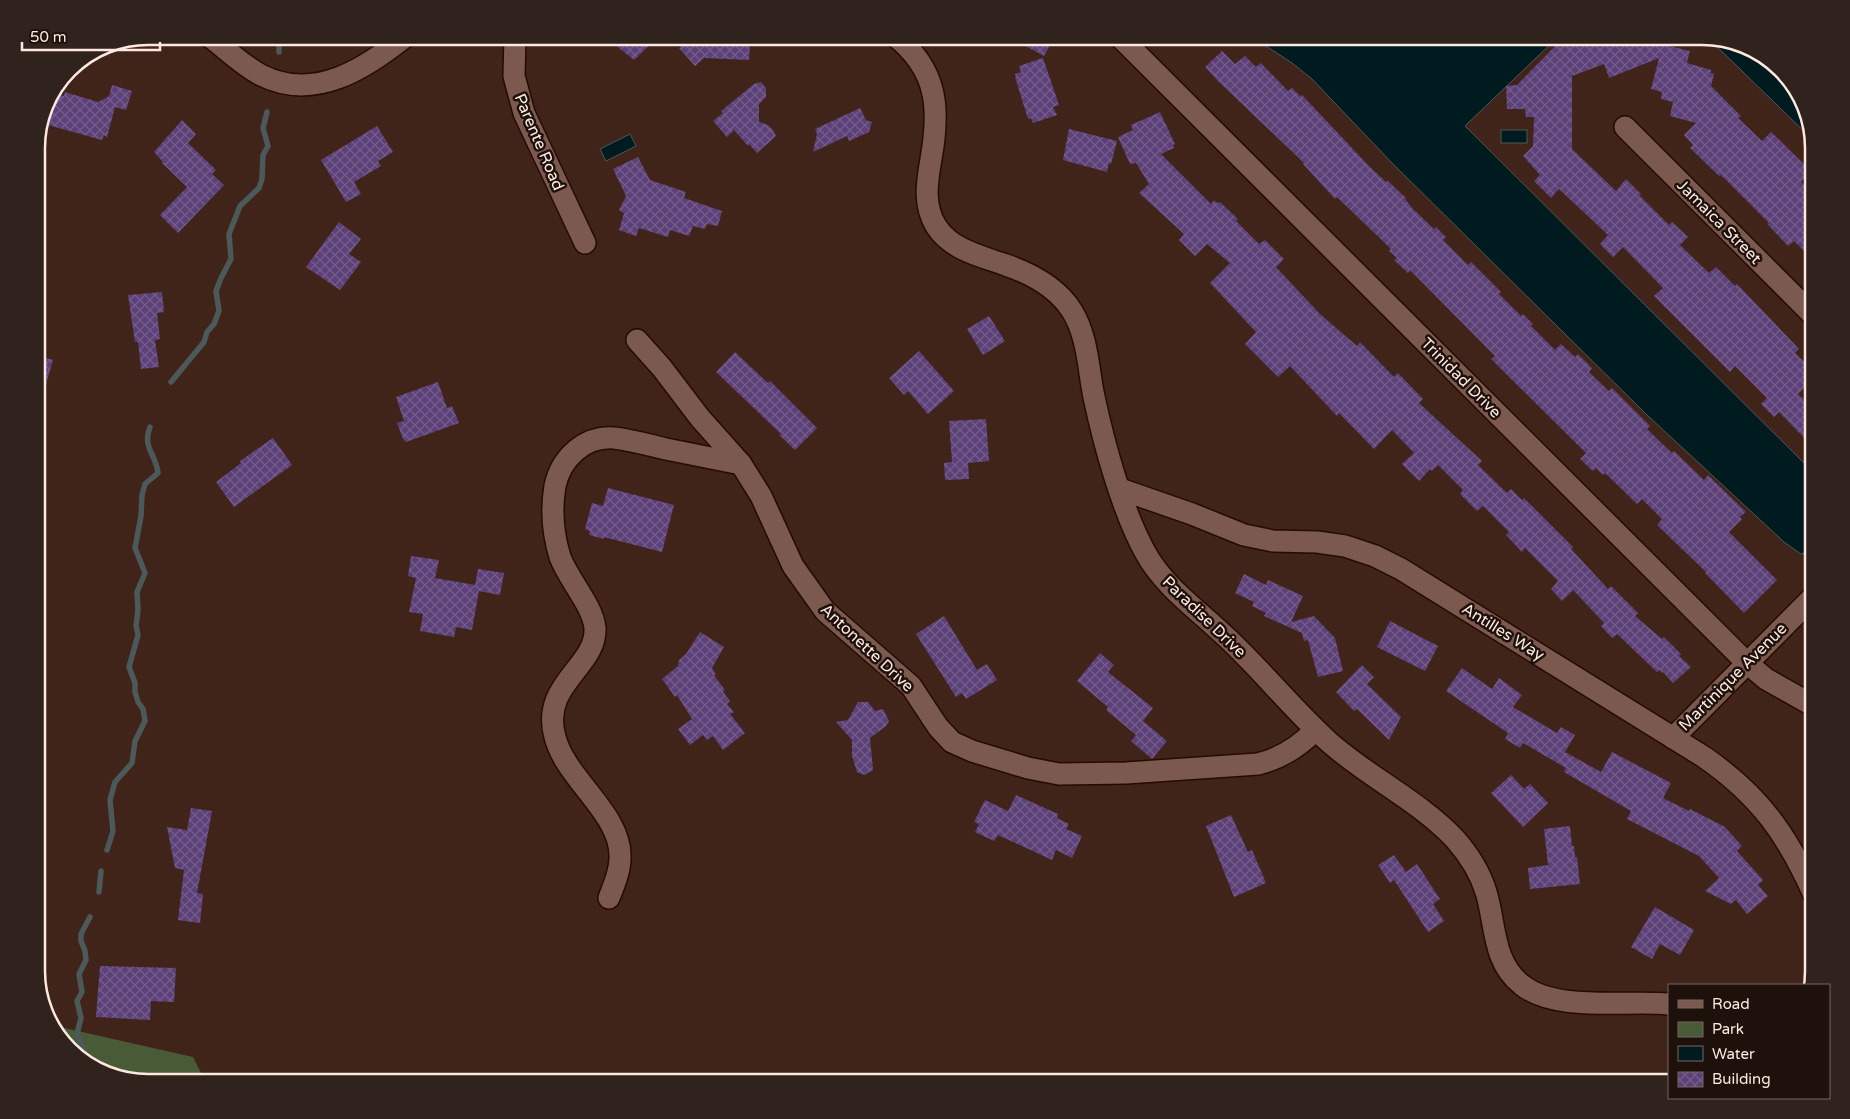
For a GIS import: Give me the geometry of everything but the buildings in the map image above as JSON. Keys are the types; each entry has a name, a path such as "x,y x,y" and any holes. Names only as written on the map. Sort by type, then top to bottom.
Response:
{"street":[{"path":"220,45 241,62 262,75 283,83 309,85 333,80 360,69 394,45"},
{"name":"Parente Road","path":"515,45 514,76 524,112 585,243"},
{"name":"Paradise Drive","path":"905,45 923,66 930,80 935,100 935,130 927,188 928,208 934,224 946,238 963,249 1018,269 1041,281 1061,297 1074,314 1084,342 1098,413 1120,489 1142,548 1164,580 1229,639 1316,730 1358,766 1436,821 1463,848 1472,861 1486,890 1495,939 1502,961 1508,971 1523,986 1532,992 1555,1000 1668,1004"},
{"name":"Trinidad Drive","path":"1128,45 1746,664 1766,679 1805,701"},
{"name":"Jamaica Street","path":"1625,127 1805,307"},
{"name":"Antonette Drive","path":"637,340 740,464 761,496 793,566 810,592 825,611 912,686 938,727 952,742 972,751 1028,768 1059,774 1111,774 1258,764 1271,761 1291,752 1316,730"},
{"path":"609,898 619,869 620,849 618,839 609,821 562,756 553,730 552,714 558,696 566,681 585,657 595,632 592,618 565,569 557,544 554,531 553,505 557,480 561,468 575,450 593,440 604,438 620,439 740,464"},
{"name":"Antilles Way","path":"1120,489 1258,539 1330,543 1360,550 1401,569 1673,738 1733,778 1763,808 1786,840 1805,877"},
{"name":"Martinique Avenue","path":"1673,738 1805,605"}],"green space":[{"path":"62,1027 193,1057 202,1074 134,1073 96,1060 85,1053"}],"water":[{"path":"1264,45 1550,45 1465,126 1805,464 1805,552 1801,554 1784,542 1646,414 1392,163 1312,79"},
{"path":"1716,46 1754,59 1775,75 1791,96 1803,130"},
{"path":"1501,130 1527,130 1527,143 1501,143"},
{"path":"630,134 636,146 606,161 600,149"}],"waterway":[{"path":"279,45 279,52"},
{"path":"171,382 204,342 207,332 214,324 219,311 216,291 231,259 229,234 240,206 259,188 262,179 263,155 268,146 263,128 267,112"},
{"path":"107,850 113,831 110,800 115,782 132,763 135,741 145,721 129,667 138,635 136,626 138,610 137,592 145,573 135,548 141,516 142,495 145,484 158,473 148,446 150,427"},
{"path":"99,892 101,871"},
{"path":"84,1052 77,1034 81,1018 77,1001 82,992 79,974 86,960 81,934 90,917"}]}
